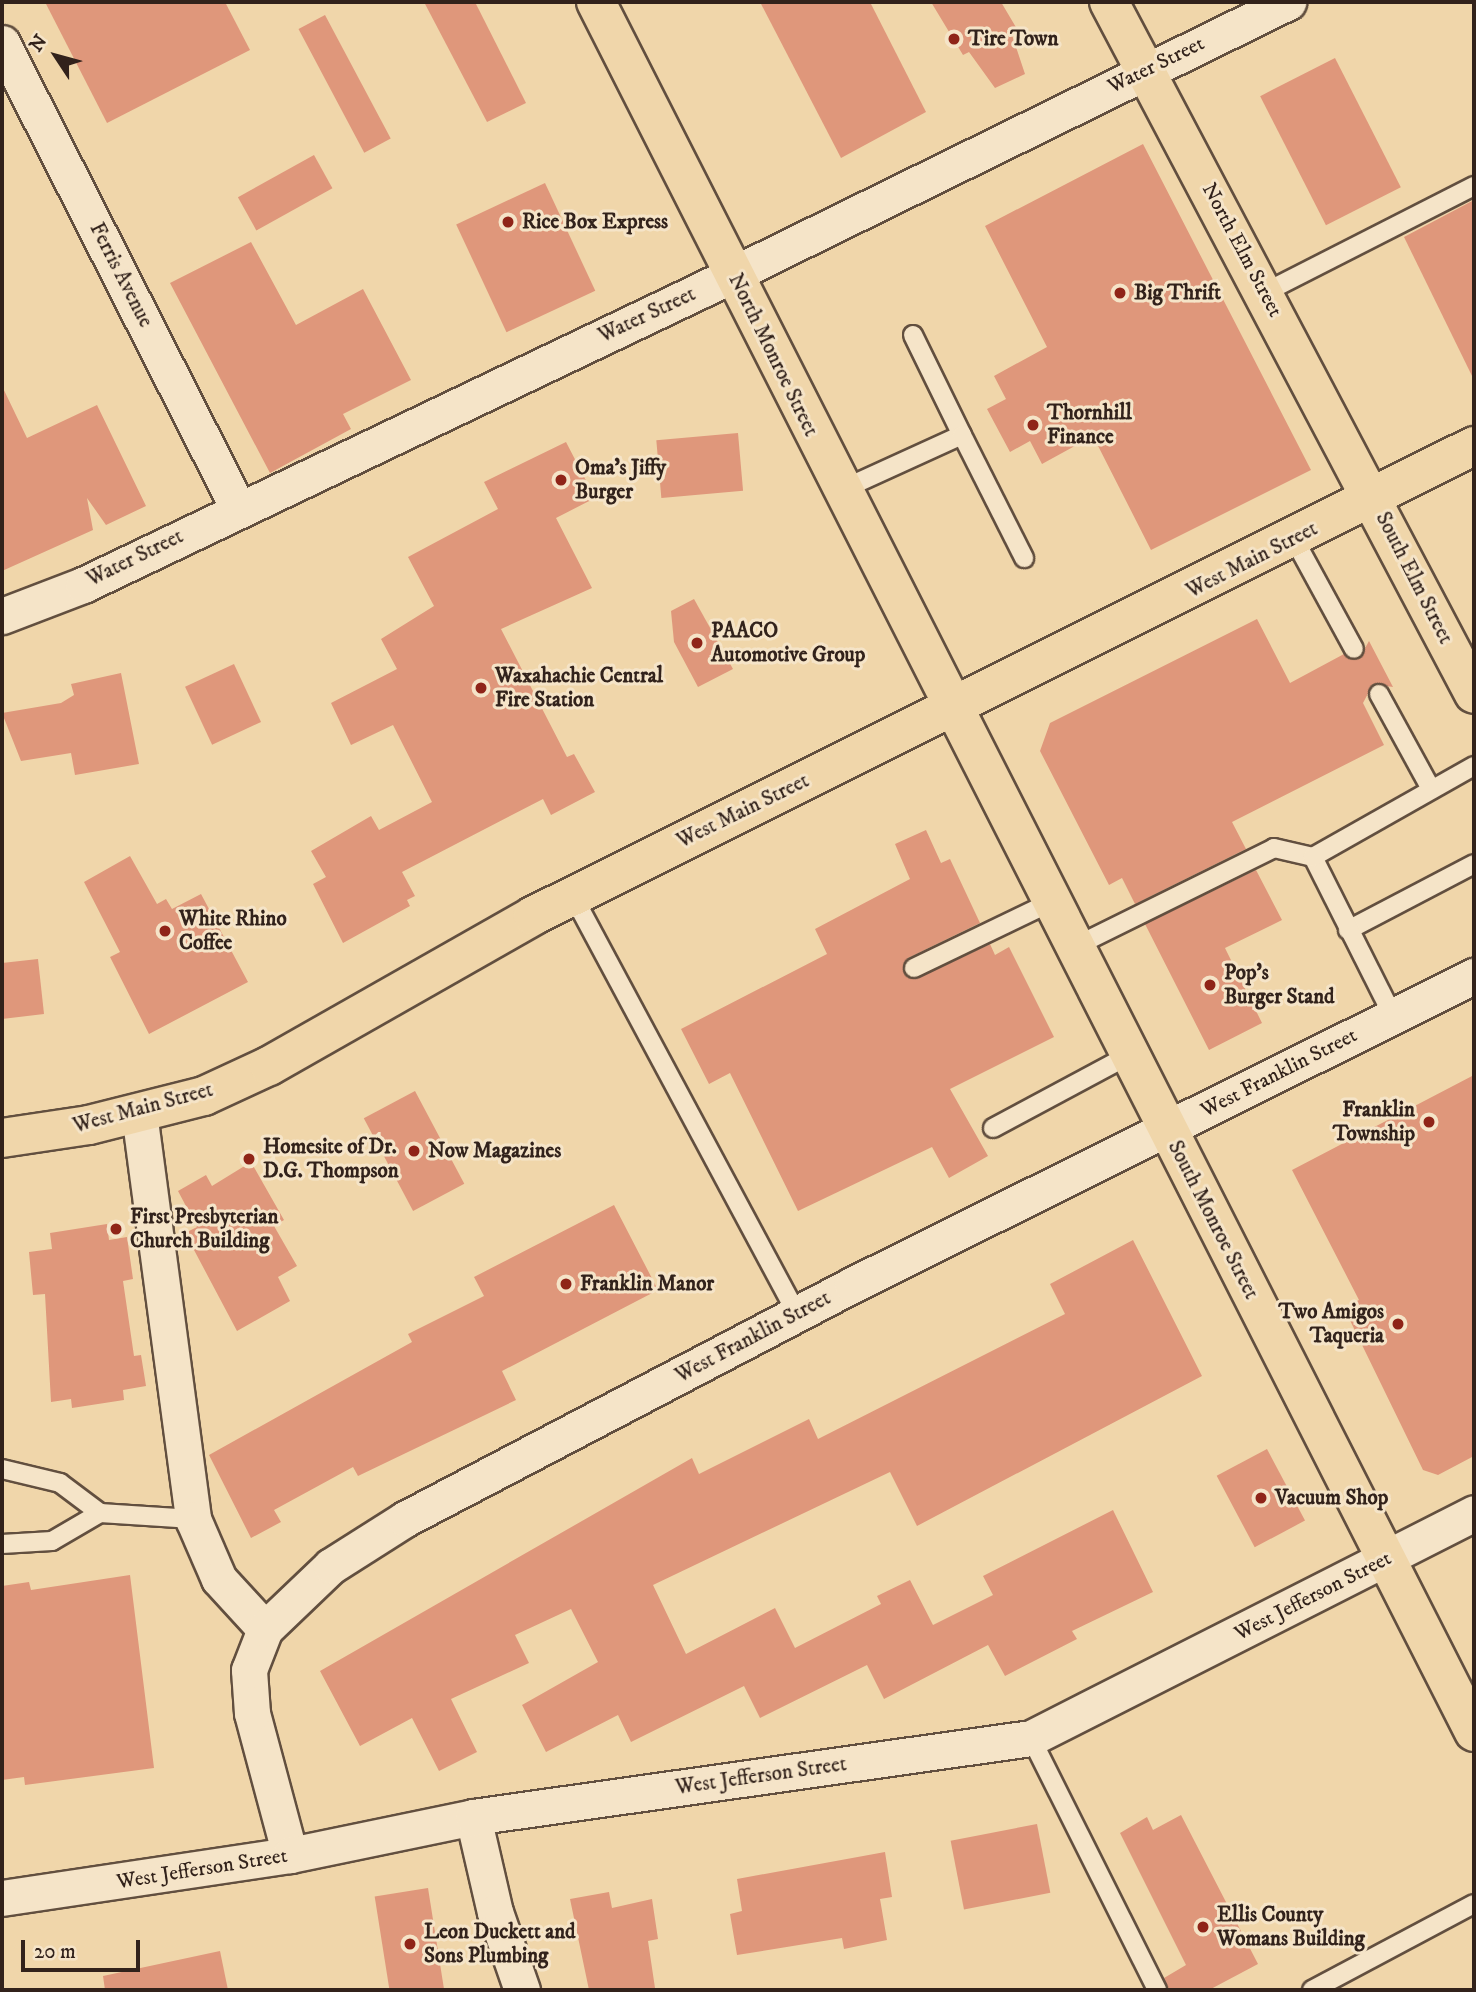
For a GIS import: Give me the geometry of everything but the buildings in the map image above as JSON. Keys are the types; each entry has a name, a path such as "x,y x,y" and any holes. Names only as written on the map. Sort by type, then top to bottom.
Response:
{"main road":[{"name":"North Monroe Street","path":"596,2 839,491 952,708"},
{"name":"North Elm Street","path":"1109,2 1373,499"},
{"name":"West Main Street","path":"2,1138 139,1112 204,1096 269,1066 572,896 1294,539 1474,446"},
{"name":"South Elm Street","path":"1373,499 1474,694"},
{"name":"South Monroe Street","path":"952,708 1474,1732"}],"street":[{"name":"Water Street","path":"2,616 83,584 1287,2"},
{"name":"Ferris Avenue","path":"2,43 238,508"},
{"name":"West Franklin Street","path":"290,1855 252,1713 249,1670 265,1629 331,1566 405,1519 797,1314 1474,976"},
{"path":"139,1112 193,1519 219,1579 265,1629"},
{"name":"West Jefferson Street","path":"2,1898 290,1855 473,1817 1031,1738 1474,1513"},
{"path":"473,1817 495,1912 522,1990"}],"lane":[{"path":"1264,293 1474,186"},
{"path":"913,335 1024,558"},
{"path":"839,491 962,435"},
{"path":"1294,539 1354,649"},
{"path":"1379,694 1431,789"},
{"path":"1074,947 1274,848 1312,857 1474,766"},
{"path":"1312,857 1393,1016"},
{"path":"1348,930 1474,864"},
{"path":"572,896 797,1314"},
{"path":"914,968 1051,902"},
{"path":"993,1128 1129,1055"},
{"path":"2,1469 60,1483 100,1513 193,1519"},
{"path":"2,1544 52,1541 100,1513"},
{"path":"1031,1738 1157,1990"},
{"path":"1311,1990 1474,1904"}],"place":[{"name":"Tire Town","path":"954,39"},
{"name":"Rice Box Express","path":"508,222"},
{"name":"Big Thrift","path":"1120,293"},
{"name":"Thornhill Finance","path":"1033,425"},
{"name":"Oma's Jiffy Burger","path":"561,480"},
{"name":"PAACO Automotive Group","path":"697,643"},
{"name":"Waxahachie Central Fire Station","path":"481,688"},
{"name":"White Rhino Coffee","path":"165,931"},
{"name":"Pop's Burger Stand","path":"1210,985"},
{"name":"Franklin Township","path":"1429,1122"},
{"name":"Now Magazines","path":"414,1151"},
{"name":"Homesite of Dr. D.G. Thompson","path":"249,1159"},
{"name":"First Presbyterian Church Building","path":"116,1229"},
{"name":"Franklin Manor","path":"566,1284"},
{"name":"Two Amigos Taqueria","path":"1398,1324"},
{"name":"Vacuum Shop","path":"1261,1498"},
{"name":"Ellis County Womans Building","path":"1203,1927"},
{"name":"Leon Duckett and Sons Plumbing","path":"410,1944"}]}
